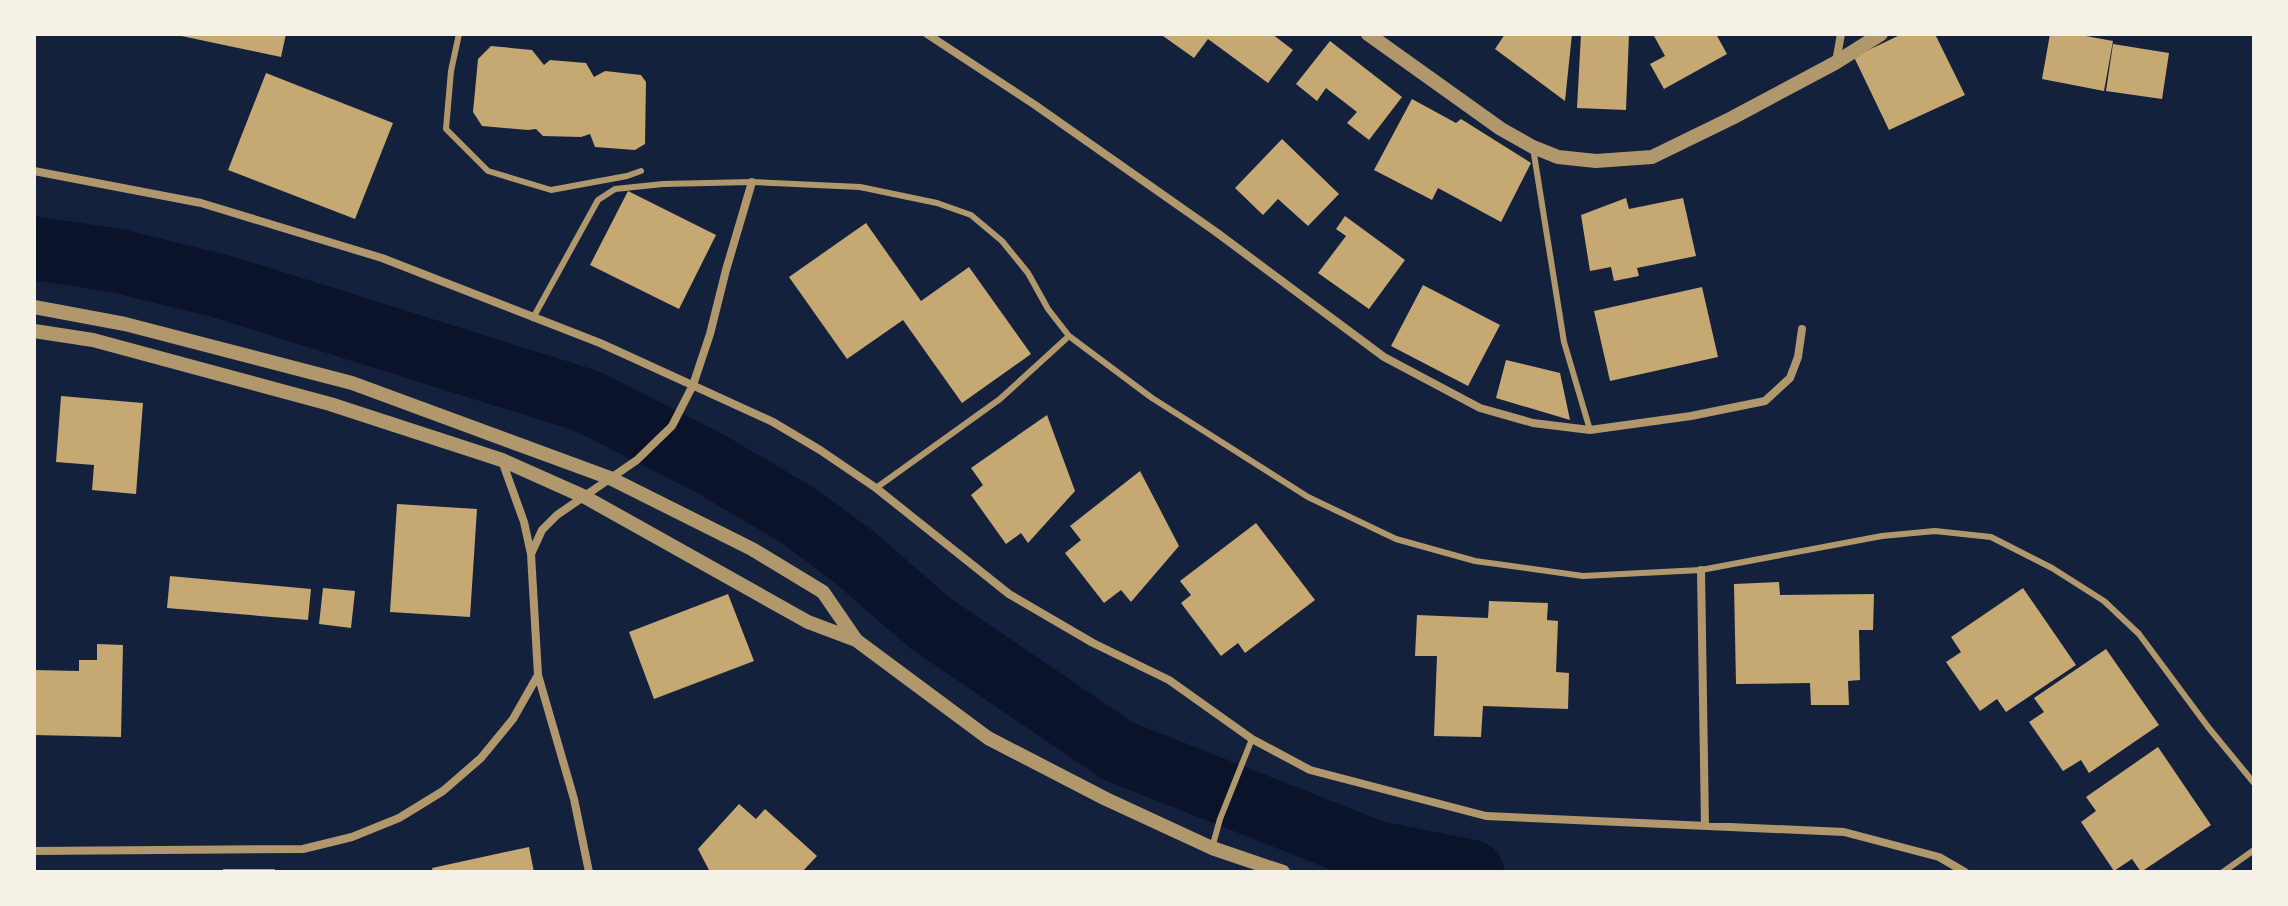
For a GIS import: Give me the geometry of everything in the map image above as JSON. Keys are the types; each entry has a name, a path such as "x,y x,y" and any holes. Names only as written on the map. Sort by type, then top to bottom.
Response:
{"street":[{"path":"927,34 1203,222 1384,357 1480,408 1533,423 1590,430 1691,416 1765,401 1790,378 1798,357 1802,329"},
{"path":"1368,34 1501,129 1533,147 1558,157 1596,161 1652,157 1835,63 1881,34"},
{"path":"1835,63 1841,34"},
{"path":"34,171 201,203 382,258 600,343 773,422 876,488 1009,594 1093,643 1169,680 1252,739 1310,770 1486,816 1844,832 1939,857 1965,872"},
{"path":"531,554 542,530 557,515 637,460 672,426 693,385 752,182"},
{"path":"34,307 125,324 352,383 610,478 752,549 823,592 856,640"},
{"path":"34,331 93,340 330,404 502,460 585,497 808,622 856,640 988,738 1106,799 1212,848 1283,872"},
{"path":"502,460 524,522 531,554 538,675 574,799 589,872"},
{"path":"1701,570 1705,826"},
{"path":"34,851 303,849 352,837 399,818 443,791 481,758 513,719 538,675"}],"lane":[{"path":"459,34 451,71 446,129 488,171 551,190 641,171"},
{"path":"1533,147 1564,342 1590,430"},
{"path":"533,318 598,200 615,189 663,184 752,182 860,187 937,203 971,215 1002,241 1028,273 1048,309 1069,336 1152,398 1308,497 1396,539 1475,561 1583,576 1701,570 1882,536 1935,531 1991,537 2052,568 2104,601 2139,634 2254,783"},
{"path":"876,488 1000,399 1069,336"},
{"path":"1212,848 1220,819 1252,739"},
{"path":"2223,872 2254,850"}],"building":[{"path":"172,34 286,34 281,57"},
{"path":"1272,34 1293,50 1268,83 1208,39 1194,58 1163,36"},
{"path":"1505,34 1572,34 1565,101 1495,49"},
{"path":"1581,34 1629,34 1626,110 1577,108"},
{"path":"1716,34 1727,54 1664,89 1650,64 1665,56 1654,36"},
{"path":"1902,34 1935,34 1965,95 1889,130 1854,57"},
{"path":"2050,34 2075,34 2113,41 2104,91 2042,79"},
{"path":"1330,41 1402,97 1369,140 1347,123 1357,112 1326,88 1317,101 1296,84"},
{"path":"2113,44 2169,53 2162,99 2106,91"},
{"path":"491,46 532,50 544,65 550,60 586,63 594,77 605,71 641,75 646,82 645,144 635,150 595,147 590,134 581,137 543,136 536,129 482,126 473,112 478,59"},
{"path":"266,73 393,123 355,219 228,170"},
{"path":"1412,99 1456,123 1461,119 1531,163 1501,222 1438,188 1432,200 1374,170"},
{"path":"1282,139 1339,194 1308,226 1278,199 1263,215 1235,188"},
{"path":"628,191 716,235 679,309 590,265"},
{"path":"1626,198 1629,209 1683,198 1696,256 1637,268 1639,276 1614,281 1611,267 1590,271 1581,215"},
{"path":"1345,216 1405,260 1369,309 1318,273 1346,236 1336,229"},
{"path":"866,223 921,301 969,267 1031,354 962,403 903,320 847,359 789,277"},
{"path":"1423,285 1500,325 1468,386 1391,346"},
{"path":"1702,287 1718,357 1610,381 1594,311"},
{"path":"1506,360 1560,373 1570,420 1496,398"},
{"path":"61,396 143,403 136,494 92,490 94,465 56,462"},
{"path":"1047,415 1075,491 1028,543 1021,533 1006,544 971,495 983,485 971,468"},
{"path":"1140,471 1179,546 1131,602 1121,590 1104,603 1065,553 1081,540 1070,526"},
{"path":"397,504 477,509 470,617 390,612"},
{"path":"1256,523 1315,600 1245,653 1238,643 1221,656 1181,603 1191,595 1180,581"},
{"path":"170,576 311,589 308,620 167,608"},
{"path":"1779,582 1780,595 1874,594 1873,630 1859,630 1860,680 1848,681 1849,705 1811,705 1810,683 1736,684 1734,584"},
{"path":"323,588 355,591 351,628 319,624"},
{"path":"2023,588 2076,665 2006,712 1997,699 1980,711 1946,662 1961,652 1951,637"},
{"path":"728,594 754,661 654,699 629,632"},
{"path":"1489,601 1548,603 1547,620 1558,621 1556,672 1569,673 1568,709 1483,706 1481,737 1434,736 1437,656 1415,656 1417,615 1488,618"},
{"path":"97,644 123,645 121,737 34,735 34,670 79,671 79,660 97,660"},
{"path":"2106,649 2159,725 2089,773 2081,760 2063,771 2029,722 2044,712 2034,698"},
{"path":"2158,747 2211,825 2141,872 2132,859 2114,871 2081,822 2096,811 2086,797"},
{"path":"739,804 756,819 765,809 817,856 802,872 710,872 698,849"},
{"path":"529,847 534,872 433,872 432,868"},
{"path":"223,869 275,869 275,872 223,872"}],"waterway":[{"path":"34,248 118,261 220,286 587,401 709,463 799,516 853,556 930,623 1118,751 1376,853 1472,872"}]}
